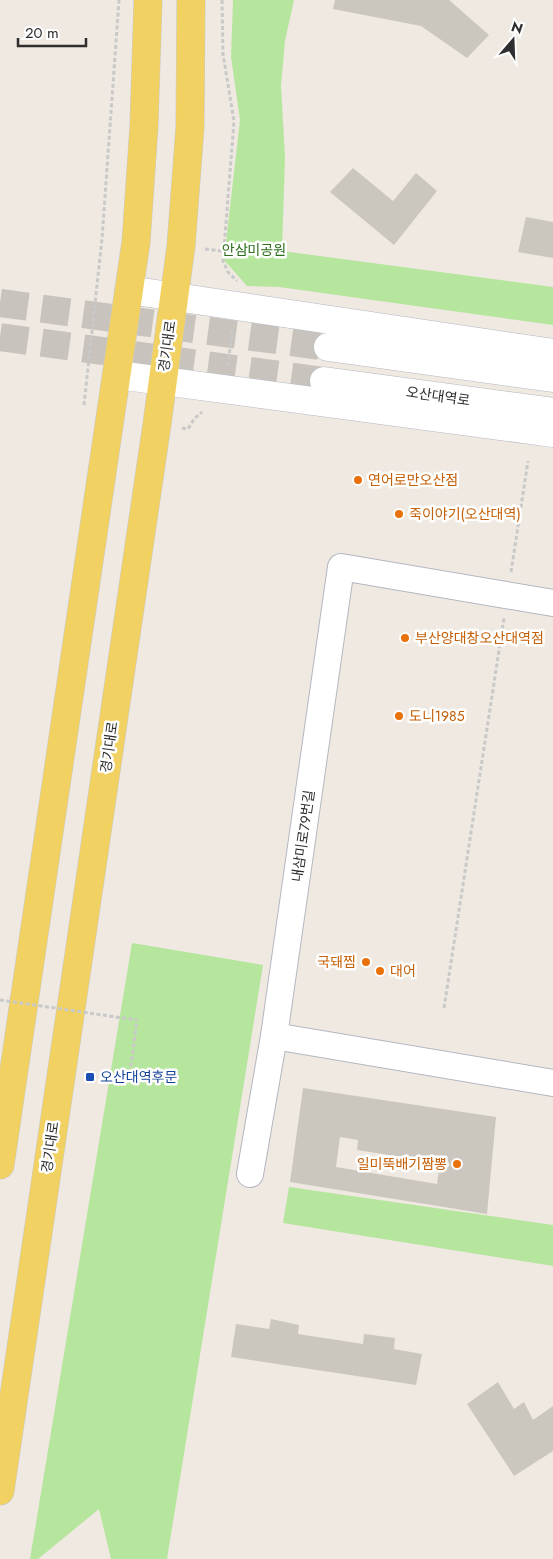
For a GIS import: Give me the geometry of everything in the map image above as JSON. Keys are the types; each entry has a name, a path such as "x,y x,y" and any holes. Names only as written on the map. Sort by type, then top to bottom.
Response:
{"main road":[{"path":"0,1164 118,375 136,242 144,126 148,0"},
{"name":"경기대로","path":"0,1491 174,297 190,127 191,0"},
{"path":"129,290 553,353"},
{"path":"328,347 553,378"},
{"path":"118,375 553,433"},
{"name":"오산대역로","path":"324,381 553,412"}],"street":[{"name":"내삼미로79번길","path":"274,1036 342,567 553,602"},
{"path":"250,1174 274,1036 553,1083"}],"path":[{"path":"84,412 102,239 119,0"},
{"path":"222,0 223,54 234,120 222,261 228,272 238,282 225,389"},
{"path":"444,1008 528,461"},
{"path":"0,1000 137,1020 130,1073"}],"green space":[{"name":"안삼미공원","path":"233,0 294,0 285,41 281,86 285,157 282,251 553,287 553,325 279,287 247,286 224,260 240,120 231,57"},
{"path":"132,943 263,965 167,1559 111,1559 99,1509 38,1559 30,1559"},
{"path":"289,1187 553,1225 553,1266 283,1223"}],"building":[{"path":"335,0 449,0 489,35 467,58 421,26 333,9"},
{"path":"353,168 393,201 416,173 437,191 394,245 330,192"},
{"path":"526,217 553,222 553,258 518,252"},
{"path":"303,1088 496,1117 487,1214 290,1182","holes":["340,1137 358,1140 357,1150 440,1163 437,1184 336,1167"]},
{"path":"271,1319 299,1325 298,1334 363,1344 364,1334 395,1338 394,1349 422,1354 416,1385 231,1357 236,1324 269,1329"},
{"path":"498,1382 514,1409 524,1402 533,1420 553,1406 553,1451 514,1476 467,1404"}],"tunnel":[{"path":"0,303 328,347"},
{"path":"0,337 324,381"}],"place":[{"name":"연어로만오산점","path":"358,480"},
{"name":"죽이야기(오산대역)","path":"399,514"},
{"name":"부산양대창오산대역점","path":"405,638"},
{"name":"도니1985","path":"399,716"},
{"name":"국돼찜","path":"366,962"},
{"name":"대어","path":"380,971"},
{"name":"오산대역후문","path":"90,1077"},
{"name":"일미뚝배기짬뽕","path":"457,1164"}]}
